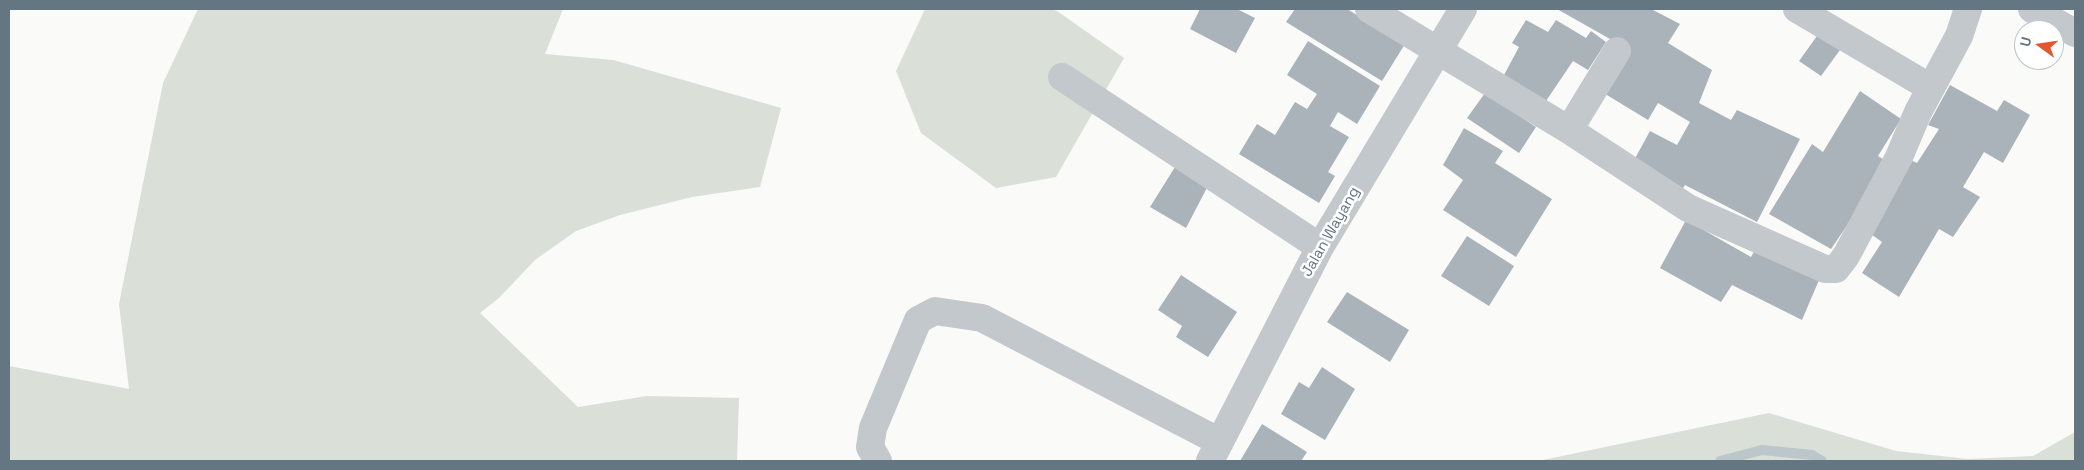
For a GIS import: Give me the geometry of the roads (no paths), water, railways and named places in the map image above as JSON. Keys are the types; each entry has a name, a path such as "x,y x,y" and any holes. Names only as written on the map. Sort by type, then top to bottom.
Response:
{"street":[{"path":"1370,9 1568,130 1688,208 1825,269 1836,269 1846,256 1899,157 1930,88 1959,36 1968,9"},
{"name":"Jalan Wayang","path":"1215,451 1320,247 1464,9"},
{"path":"1797,9 1930,88"},
{"path":"2032,9 2075,33"},
{"path":"1568,130 1617,51"},
{"path":"1062,77 1320,247"},
{"path":"878,461 870,447 873,428 918,320 935,311 982,318 1215,451"}],"waterway":[{"path":"1720,461 1762,450 1812,455 1822,461"}]}
